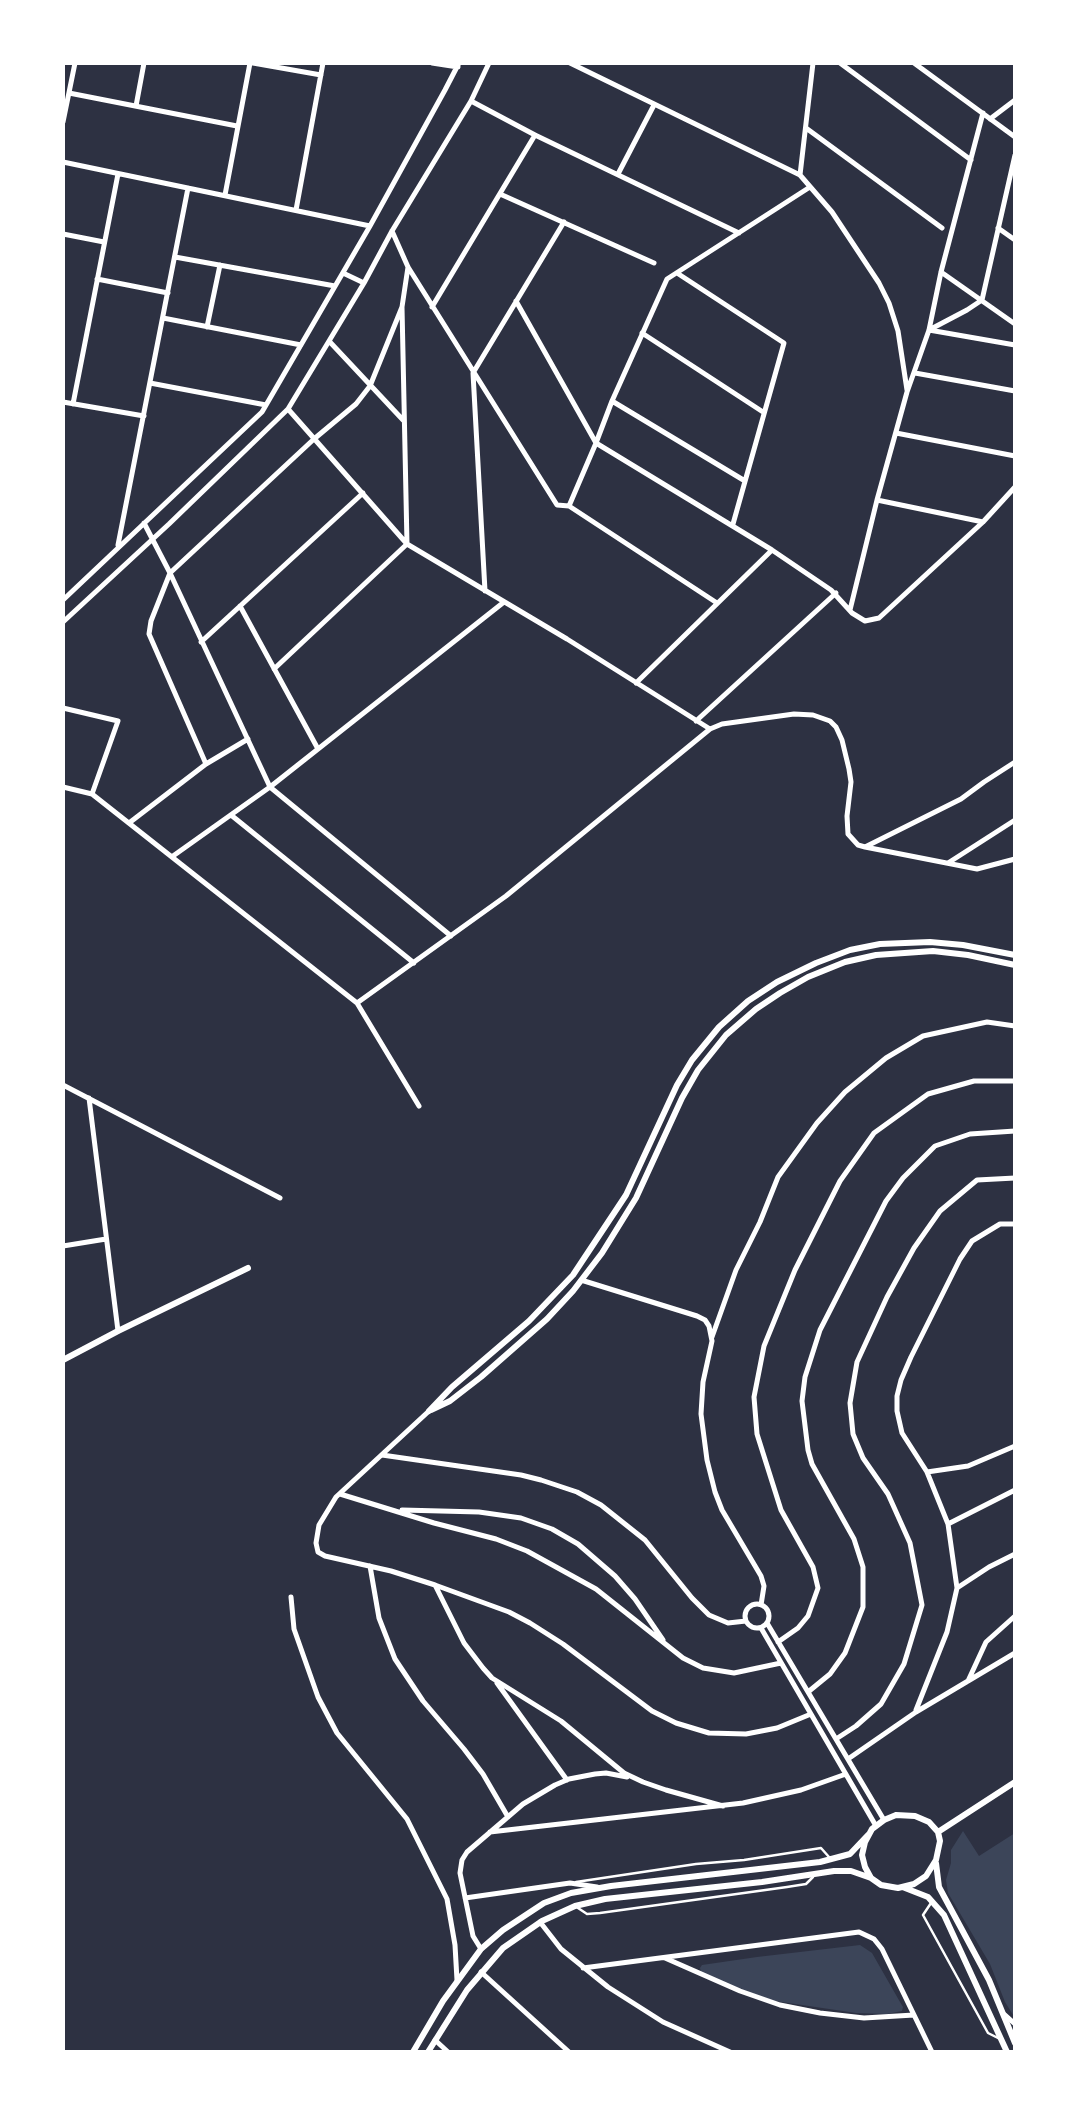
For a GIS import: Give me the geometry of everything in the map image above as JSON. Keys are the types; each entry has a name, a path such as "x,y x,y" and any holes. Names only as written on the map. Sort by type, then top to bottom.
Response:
{"street":[{"path":"63,122 75,63"},
{"path":"136,106 144,63"},
{"path":"225,195 252,63 321,75"},
{"path":"296,210 323,63"},
{"path":"63,600 66,594 262,412 370,226 458,65 432,63"},
{"path":"63,622 288,409 471,101 489,63"},
{"path":"570,63 800,175 832,212 867,263 889,303 898,331 907,392"},
{"path":"800,175 813,63"},
{"path":"840,63 971,160"},
{"path":"914,63 1015,136"},
{"path":"69,93 237,126"},
{"path":"990,119 1015,100"},
{"path":"471,101 535,135 739,233"},
{"path":"618,174 654,105"},
{"path":"850,610 895,433 929,330 941,272 983,113"},
{"path":"806,128 942,228"},
{"path":"432,307 535,135"},
{"path":"929,330 982,300 1015,156"},
{"path":"63,162 370,226"},
{"path":"73,404 118,174"},
{"path":"569,506 612,401 667,279 810,187"},
{"path":"118,547 188,188"},
{"path":"500,194 654,264"},
{"path":"485,591 473,373 564,222"},
{"path":"998,228 1015,240"},
{"path":"392,232 408,267 432,307 556,505 569,506 717,603"},
{"path":"63,234 104,242"},
{"path":"175,257 335,286"},
{"path":"207,327 220,265"},
{"path":"274,669 407,544 402,307 408,267"},
{"path":"343,272 363,283"},
{"path":"941,272 1015,324"},
{"path":"677,273 784,343 733,524"},
{"path":"97,279 168,293"},
{"path":"516,301 596,443 733,524 836,593 850,610 864,621 879,618 983,522 1015,487"},
{"path":"206,764 149,634 151,621 170,573 314,439 356,404 370,386 402,307"},
{"path":"163,318 301,345"},
{"path":"929,330 1015,345"},
{"path":"642,333 763,412"},
{"path":"329,341 404,422"},
{"path":"915,373 1015,391"},
{"path":"150,383 265,405"},
{"path":"612,401 745,481"},
{"path":"64,403 144,416"},
{"path":"288,409 407,544 567,639 710,729"},
{"path":"895,433 1015,456"},
{"path":"201,642 363,493"},
{"path":"877,500 983,522"},
{"path":"144,523 270,787 451,936"},
{"path":"636,683 772,550"},
{"path":"696,721 836,593"},
{"path":"173,856 270,787 504,602"},
{"path":"240,606 318,749"},
{"path":"63,708 118,721 92,794"},
{"path":"357,1003 506,896 710,729 732,722 794,714 813,715 836,727 849,769 848,834 858,845 977,869 1015,859"},
{"path":"129,823 206,764 248,739"},
{"path":"865,847 961,799 1015,762"},
{"path":"63,786 92,794 357,1003 419,1106"},
{"path":"231,815 414,963"},
{"path":"948,863 1015,820"},
{"path":"811,1714 777,1728 746,1734 709,1733 676,1723 652,1711 579,1655 530,1623 486,1603 435,1585 325,1556 317,1551 319,1525 340,1494 452,1387 530,1321 573,1275 626,1195 677,1085 692,1060 719,1027 748,1002 777,982 816,963 850,950 880,944 930,942 964,945 1015,956"},
{"path":"429,1411 460,1394 511,1351 547,1320 582,1280 636,1198 682,1098 698,1070 726,1035 766,1001 829,968 876,955 933,951 1015,965"},
{"path":"761,1605 764,1589 762,1580 722,1510 707,1460 702,1426 702,1399 712,1337 736,1270 760,1222 778,1177 817,1123 845,1092 886,1058 923,1036 987,1022 1015,1026"},
{"path":"778,1642 798,1628 808,1616 818,1588 813,1567 780,1510 757,1434 754,1397 764,1346 795,1270 840,1181 874,1133 928,1094 974,1080 1015,1081"},
{"path":"63,1085 279,1198"},
{"path":"89,1098 118,1331"},
{"path":"808,1692 830,1674 845,1653 863,1607 863,1567 854,1539 812,1464 808,1450 802,1401 805,1377 820,1330 886,1200 911,1170 935,1146 970,1134 1015,1131"},
{"path":"836,1739 856,1726 881,1703 904,1664 922,1605 910,1542 888,1494 863,1458 853,1434 850,1403 857,1363 892,1287 914,1248 940,1211 977,1180 1015,1178"},
{"path":"916,1712 947,1632 957,1588 948,1524 928,1472 902,1433 897,1395 901,1380 960,1259 972,1241 1000,1224 1015,1224"},
{"path":"63,1246 106,1239"},
{"path":"63,1360 248,1268"},
{"path":"573,1275 697,1316 707,1322 712,1337"},
{"path":"928,1472 968,1466 1015,1446"},
{"path":"382,1455 521,1475 577,1492 601,1505 645,1540 709,1615 728,1623 746,1621"},
{"path":"948,1524 1015,1490"},
{"path":"340,1494 496,1539 527,1551 596,1589 667,1646 703,1668 742,1673 781,1663"},
{"path":"393,1510 479,1512 521,1518 552,1529 578,1544 615,1576 635,1599 667,1646"},
{"path":"957,1588 1015,1554"},
{"path":"370,1566 379,1618 395,1659 423,1701 483,1774 508,1817"},
{"path":"435,1585 464,1643 567,1780"},
{"path":"291,1597 294,1629 318,1697 337,1733 407,1819 447,1899 455,1945 457,1980"},
{"path":"761,1605 768,1611 769,1619 761,1628 753,1628 746,1621 747,1609 761,1605"},
{"path":"968,1681 986,1642 1015,1616"},
{"path":"767,1623 884,1820"},
{"path":"761,1628 876,1826"},
{"path":"848,1759 916,1712 1015,1653"},
{"path":"492,1678 561,1721 612,1764 634,1778"},
{"path":"491,1959 473,1936 460,1873 462,1860 490,1832 541,1792 567,1780 606,1773 634,1778 666,1790 723,1805"},
{"path":"490,1832 723,1805 793,1792 846,1774"},
{"path":"937,1832 1015,1782"},
{"path":"413,2052 443,2001 481,1949 503,1930 544,1903 570,1893 831,1859 854,1851 876,1826 896,1815 915,1816 929,1822 937,1832 940,1847 926,1876 904,1888"},
{"path":"868,1835 863,1849 863,1861 871,1878"},
{"path":"936,1860 939,1887 985,1971 1015,2043"},
{"path":"428,2052 461,1998 491,1959 511,1941 540,1922 575,1906 605,1899 846,1870 871,1878 887,1887 904,1888 933,1900 944,1915 1007,2052"},
{"path":"465,1898 570,1883 600,1888"},
{"path":"540,1922 561,1949 608,1987 663,2022 730,2052"},
{"path":"583,1968 859,1932 870,1936 882,1949 932,2052"},
{"path":"664,1957 740,1992 780,2005 864,2018 914,2015"},
{"path":"481,1972 569,2052"},
{"path":"1005,2015 1015,2024"},
{"path":"435,2040 448,2052"}],"lane":[{"path":"570,1883 821,1848 831,1859"},
{"path":"575,1906 587,1914 613,1911 806,1884 813,1878 813,1874"},
{"path":"933,1900 923,1915 988,2034 1003,2040"}],"shaded area":[{"path":"963,1831 979,1856 1015,1833 1015,2018 1005,2002 990,1964 948,1893 946,1880 951,1863 951,1850"},
{"path":"860,1945 872,1953 903,2007 902,2011 887,2014 856,2013 775,2001 731,1986 701,1972 700,1968 702,1965 757,1957"}]}
